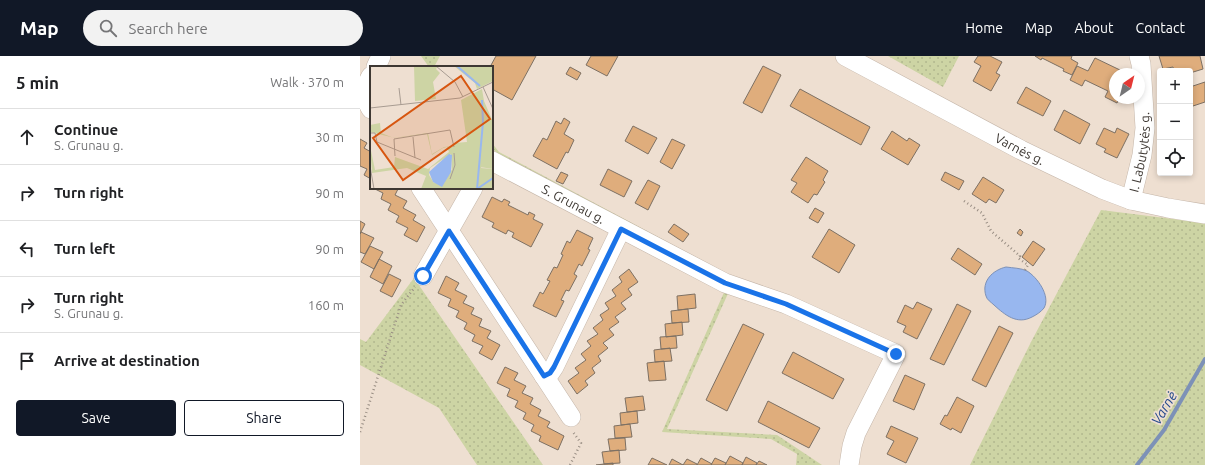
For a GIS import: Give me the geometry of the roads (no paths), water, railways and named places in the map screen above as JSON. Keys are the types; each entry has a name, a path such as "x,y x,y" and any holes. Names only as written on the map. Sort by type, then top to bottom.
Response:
{"street":[{"path":"376,66 381,56"},
{"name":"Varnės g.","path":"845,56 1028,153 1102,189 1131,200 1205,214"},
{"name":"I. Labutytės g.","path":"1131,200 1142,155 1145,128 1141,64 1139,56"},
{"path":"370,78 365,90 365,96 370,107"},
{"name":"S. Grunau g.","path":"493,162 725,283 786,304 896,354 856,433 849,465"},
{"path":"422,189 571,418"},
{"path":"423,276 472,189"},
{"path":"544,376 550,373 554,367 621,229"}],"water":[{"path":"1006,267 1027,271 1039,282 1042,287 1046,298 1046,303 1044,308 1032,317 1021,320 1012,318 1002,312 987,299 985,286 989,277 1001,268"}],"waterway":[{"name":"Varnė","path":"1137,465 1164,430 1205,359"}]}
